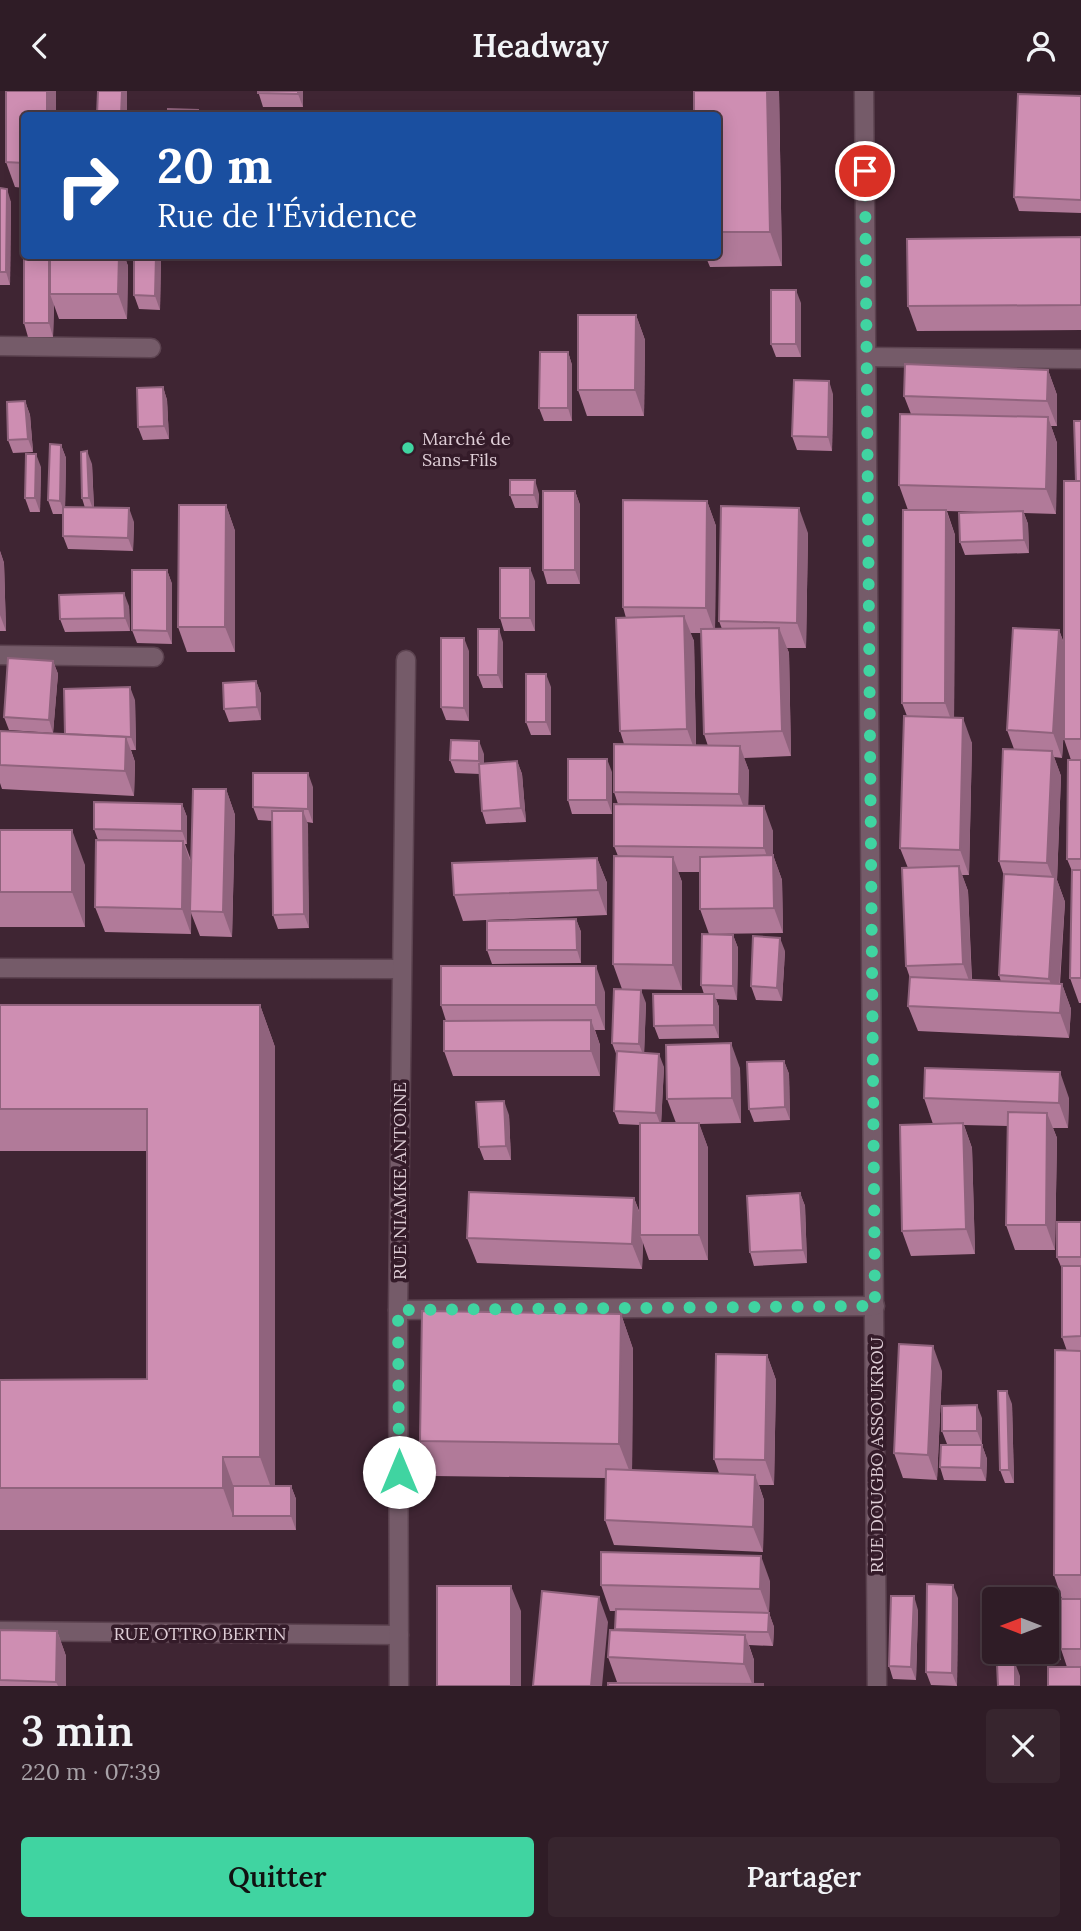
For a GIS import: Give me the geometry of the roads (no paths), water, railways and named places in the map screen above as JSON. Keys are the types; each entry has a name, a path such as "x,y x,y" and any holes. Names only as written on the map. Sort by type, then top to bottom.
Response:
{"street":[{"name":"RUE DOUGBO ASSOUKROU","path":"864,91 877,1686"},
{"path":"0,346 151,348"},
{"path":"866,357 1081,359"},
{"path":"0,655 154,657"},
{"name":"RUE NIAMKE ANTOINE","path":"399,1686 400,969 406,660"},
{"path":"0,968 400,969"},
{"path":"398,1310 875,1306"},
{"name":"RUE OTTRO BERTIN","path":"0,1632 400,1635"}],"place":[{"name":"Marché de Sans-Fils","path":"408,448"}]}
